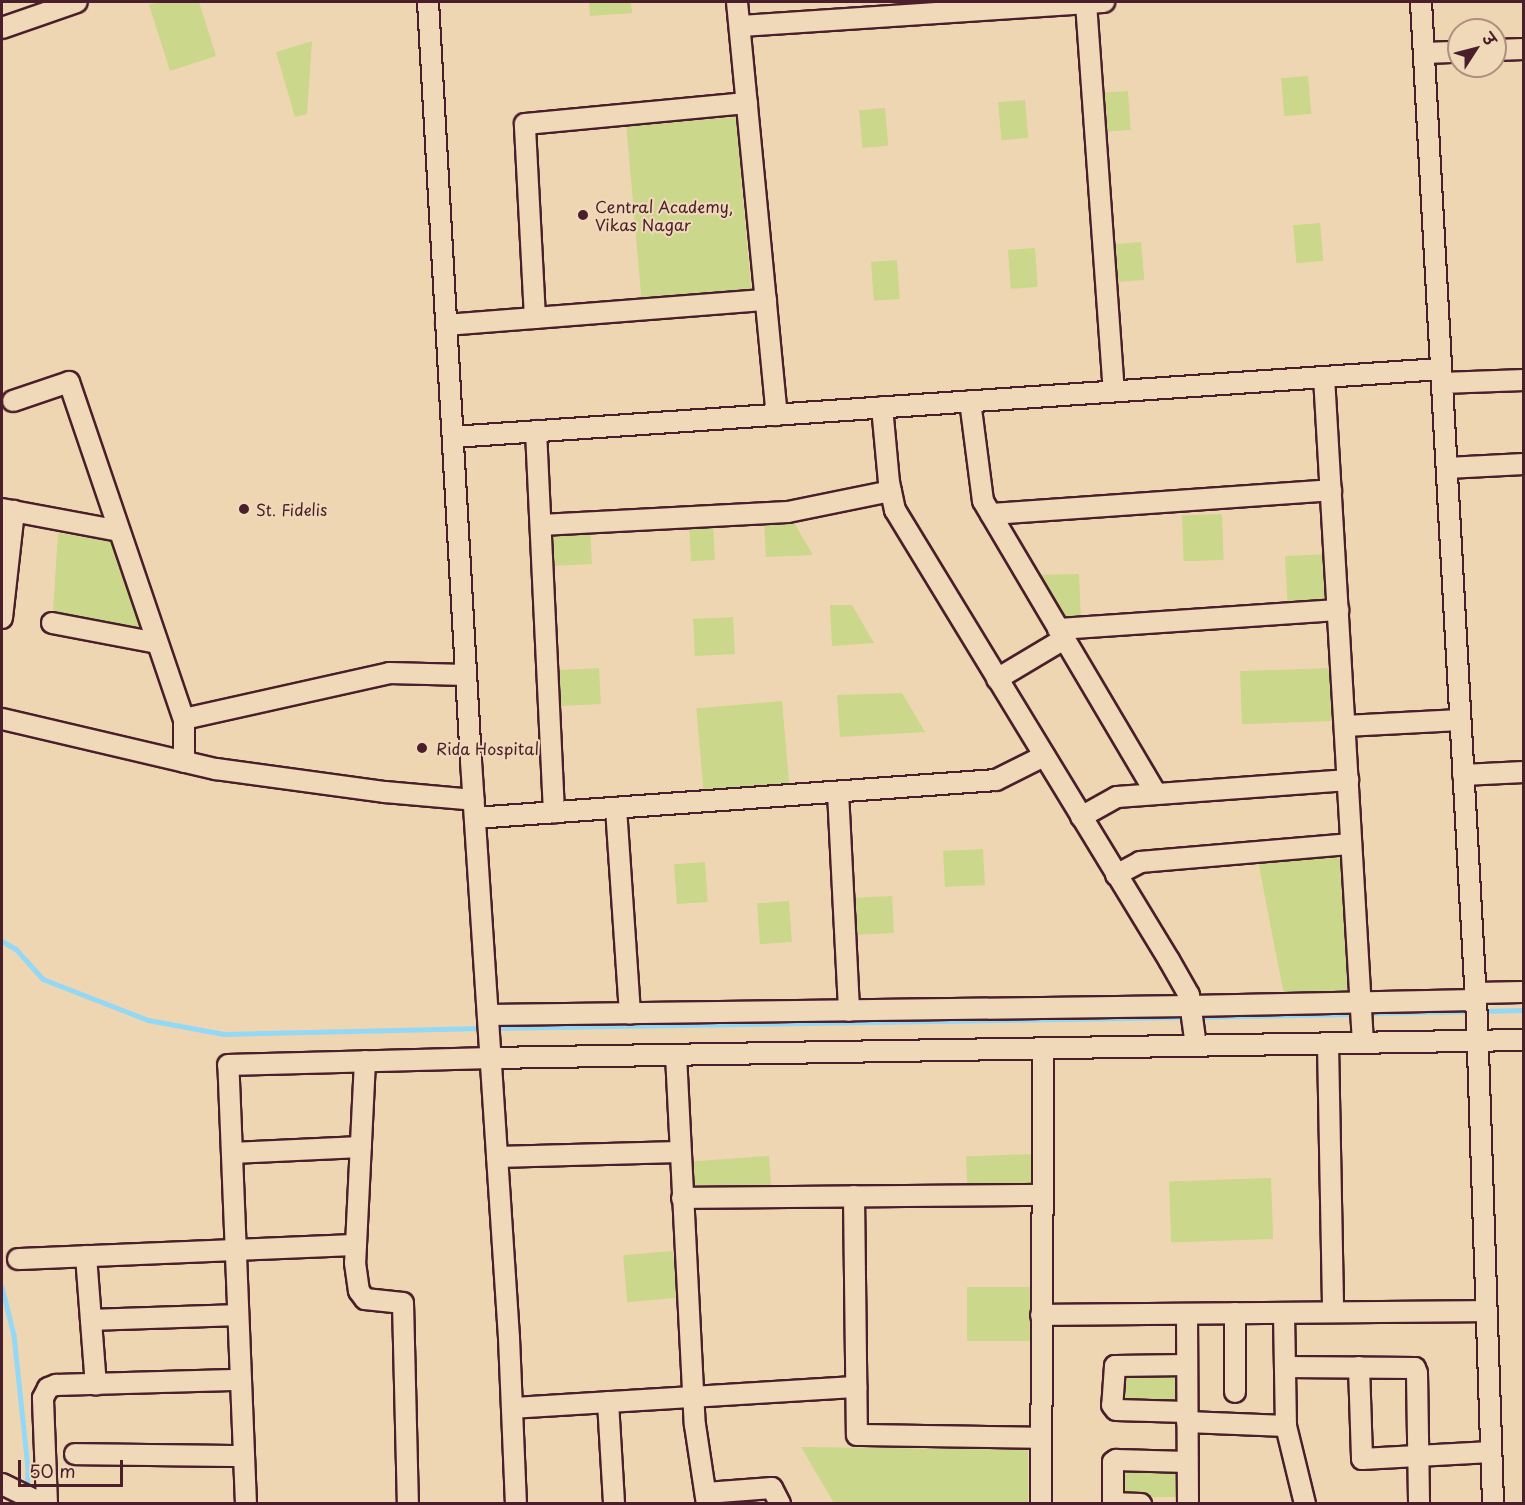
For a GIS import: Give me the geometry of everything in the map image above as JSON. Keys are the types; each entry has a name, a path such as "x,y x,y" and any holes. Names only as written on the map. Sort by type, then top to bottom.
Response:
{"street":[{"path":"2,28 77,2"},
{"path":"428,2 516,1503"},
{"path":"737,2 777,415"},
{"path":"740,26 878,9 1095,2 1114,391"},
{"path":"1421,2 1478,1041 1493,1503"},
{"path":"1507,50 1524,49"},
{"path":"1424,53 1447,52"},
{"path":"535,318 525,124 747,103"},
{"path":"446,326 766,300"},
{"path":"453,437 1324,377 1442,376 1524,380"},
{"path":"1324,377 1363,1043"},
{"path":"13,401 69,382 184,719 184,762"},
{"path":"970,401 983,501 1156,794"},
{"path":"882,407 895,510 1189,995 1196,1046"},
{"path":"536,431 555,813"},
{"path":"1447,468 1524,464"},
{"path":"991,514 1331,490"},
{"path":"541,525 788,512 891,491"},
{"path":"2,606 8,510 119,531"},
{"path":"997,679 1061,634 1338,610"},
{"path":"52,623 157,643"},
{"path":"184,719 389,673 466,675"},
{"path":"2,719 216,769 385,792 475,809 555,813 996,780 1044,756"},
{"path":"1345,726 1460,720"},
{"path":"1463,775 1524,772"},
{"path":"1081,817 1117,797 1348,780"},
{"path":"838,792 849,1011"},
{"path":"616,808 630,1014"},
{"path":"1116,875 1140,862 1351,844"},
{"path":"488,1024 630,1014 849,1011 1192,1014 1361,1010 1476,1004 1524,992"},
{"path":"246,1503 228,1065 676,1054 1524,1040"},
{"path":"1328,1044 1333,1312"},
{"path":"1041,1503 1043,1048"},
{"path":"676,1054 679,1152 693,1397 707,1498 772,1488 780,1503"},
{"path":"365,1061 355,1263 359,1291 365,1299 403,1303 408,1503"},
{"path":"232,1153 361,1147"},
{"path":"497,1156 679,1152"},
{"path":"682,1198 1042,1195"},
{"path":"854,1196 857,1435 1041,1438"},
{"path":"18,1259 356,1245"},
{"path":"86,1256 96,1385"},
{"path":"1041,1315 1486,1311"},
{"path":"1235,1313 1235,1392"},
{"path":"1284,1313 1286,1426 1305,1503"},
{"path":"1186,1314 1188,1503"},
{"path":"91,1320 238,1316"},
{"path":"1187,1365 1115,1366 1112,1406 1116,1410 1286,1426"},
{"path":"1285,1367 1409,1366 1417,1370 1419,1503"},
{"path":"1359,1367 1362,1459 1491,1452"},
{"path":"8,1487 42,1502 44,1393 56,1384 96,1385 240,1380"},
{"path":"512,1408 856,1387"},
{"path":"608,1402 614,1503"},
{"path":"75,1454 244,1456"},
{"path":"1141,1503 1117,1503 1113,1500 1113,1462 1116,1460 1187,1462"}],"green space":[{"path":"160,2 199,2 216,56 170,71 149,5"},
{"path":"589,2 631,2 632,13 590,16"},
{"path":"312,41 307,114 295,117 276,52"},
{"path":"1308,76 1311,114 1284,116 1281,78"},
{"path":"1128,91 1131,130 1105,132 1102,93"},
{"path":"1025,100 1028,138 1001,140 998,102"},
{"path":"885,108 888,146 862,148 859,110"},
{"path":"736,117 751,292 642,302 626,127"},
{"path":"1320,223 1323,261 1296,263 1293,225"},
{"path":"1141,242 1144,280 1118,282 1115,244"},
{"path":"1035,248 1038,287 1011,289 1008,250"},
{"path":"897,260 900,299 874,301 871,262"},
{"path":"1222,514 1224,560 1184,561 1182,515"},
{"path":"764,521 793,521 813,555 766,557"},
{"path":"713,523 715,560 691,561 689,524"},
{"path":"590,528 592,564 551,566 549,530"},
{"path":"58,533 115,542 145,632 53,611"},
{"path":"1326,554 1328,599 1287,601 1285,556"},
{"path":"1079,574 1081,619 1060,621 1035,575"},
{"path":"830,605 852,605 874,643 832,646"},
{"path":"733,617 735,654 695,656 693,619"},
{"path":"599,668 601,704 561,706 559,670"},
{"path":"1332,668 1334,721 1242,724 1240,671"},
{"path":"902,693 925,732 840,737 837,695"},
{"path":"782,701 789,787 704,794 696,708"},
{"path":"983,849 985,885 945,887 943,851"},
{"path":"1343,855 1349,993 1284,995 1258,861"},
{"path":"705,862 708,902 677,904 674,864"},
{"path":"892,896 894,933 854,935 852,898"},
{"path":"789,901 792,942 760,944 757,903"},
{"path":"1035,1154 1036,1185 967,1187 966,1156"},
{"path":"769,1156 771,1187 690,1193 688,1162"},
{"path":"1271,1178 1273,1239 1171,1243 1169,1182"},
{"path":"673,1251 677,1298 627,1302 623,1255"},
{"path":"967,1287 1033,1287 1033,1341 967,1341"},
{"path":"1120,1376 1179,1377 1179,1405 1120,1404"},
{"path":"801,1447 1028,1450 1028,1503 834,1503"},
{"path":"1120,1470 1180,1470 1180,1497 1120,1497"}],"waterway":[{"path":"2,941 16,949 43,979 148,1020 224,1034 483,1028"},
{"path":"1481,1011 1524,1010"},
{"path":"1367,1013 1473,1011"},
{"path":"1196,1017 1356,1014"},
{"path":"494,1028 1188,1017"},
{"path":"2,1287 14,1335 28,1469 27,1492"}],"place":[{"name":"Central Academy, Vikas Nagar","path":"583,215"},
{"name":"St. Fidelis","path":"244,509"},
{"name":"Rida Hospital","path":"422,748"}]}
